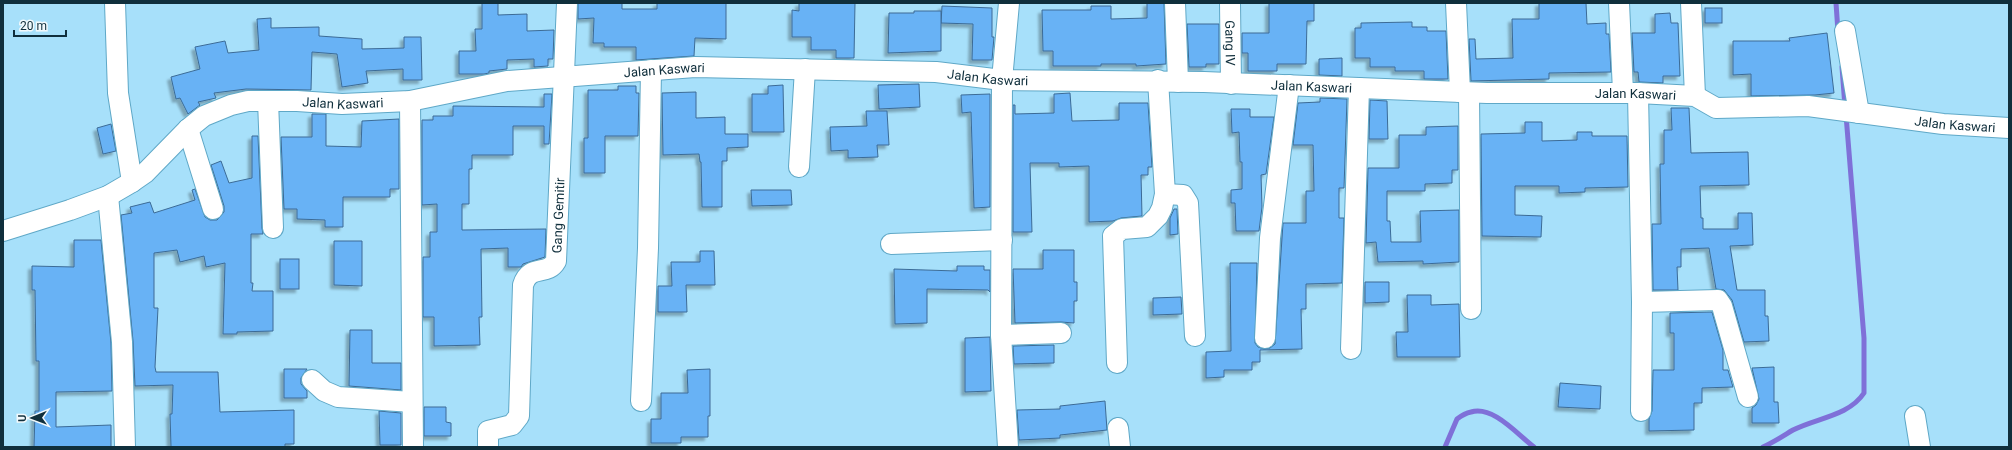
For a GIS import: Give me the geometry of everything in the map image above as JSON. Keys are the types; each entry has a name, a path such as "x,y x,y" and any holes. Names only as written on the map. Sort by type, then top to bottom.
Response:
{"street":[{"path":"115,3 118,93 132,182"},
{"name":"Gang Gemitir","path":"488,439 512,425 519,416 523,285 525,278 530,272 549,268 556,261 567,3"},
{"path":"1008,447 1001,335 1002,80 1009,3"},
{"path":"1117,364 1113,236 1122,229 1147,227 1151,224 1158,216 1165,194 1168,81 1175,3"},
{"name":"Gang IV","path":"1230,3 1231,84"},
{"path":"1456,3 1464,92 1471,309"},
{"path":"1619,3 1631,92 1642,302 1641,410"},
{"path":"1691,3 1695,96"},
{"path":"1845,31 1859,113"},
{"name":"Jalan Kaswari","path":"3,231 70,210 108,196 132,182 167,153 188,129 204,116 215,110 248,101 342,104 410,101 507,81 651,70 695,68 805,69 936,72 1002,80 1168,81 1464,92 1631,92 1695,96 1716,108 1808,106 1943,124 2009,128"},
{"path":"799,167 805,69"},
{"path":"641,401 648,248 651,70"},
{"path":"1265,338 1270,238 1289,85"},
{"path":"1352,349 1359,88"},
{"path":"268,101 273,228"},
{"path":"410,101 413,447"},
{"path":"188,129 213,209"},
{"path":"1165,194 1183,195 1188,203 1195,336"},
{"path":"108,196 122,342 125,447"},
{"path":"891,244 1002,240"},
{"path":"1642,302 1718,300 1722,306 1748,397"},
{"path":"1001,335 1061,333"},
{"path":"312,380 324,391 338,397 412,402"},
{"path":"1915,416 1920,447"}],"building":[{"path":"482,3 498,3 498,15 527,14 527,31 554,30 553,59 548,59 548,66 534,67 534,59 507,60 507,69 489,71 489,73 484,74 459,74 459,51 476,51 475,29 482,29"},
{"path":"578,3 622,3 622,9 657,9 657,3 726,3 726,39 695,38 694,56 636,60 636,47 604,47 604,43 593,43 594,18 578,19"},
{"path":"799,3 855,3 854,58 836,58 836,50 811,50 811,37 792,37 792,10 799,11"},
{"path":"1147,3 1164,3 1166,64 1136,66 1136,64 1101,64 1101,66 1053,66 1053,51 1043,51 1042,10 1091,10 1091,6 1111,6 1111,19 1147,18"},
{"path":"1269,3 1314,3 1314,21 1307,21 1306,64 1277,64 1277,71 1248,71 1248,53 1242,53 1242,33 1269,33"},
{"path":"1539,3 1586,3 1587,24 1606,23 1606,34 1609,34 1611,72 1549,73 1549,79 1471,81 1469,39 1475,39 1476,59 1513,58 1512,19 1539,19"},
{"path":"942,6 992,8 992,37 994,37 992,60 972,60 973,24 941,23"},
{"path":"1705,8 1722,8 1722,23 1705,23"},
{"path":"914,11 941,11 941,51 888,53 889,13 914,13"},
{"path":"1670,13 1671,23 1678,23 1680,76 1663,76 1663,83 1639,82 1638,72 1634,72 1632,33 1655,33 1655,14"},
{"path":"271,18 271,28 319,27 319,36 362,39 362,49 404,48 404,37 421,37 422,80 403,80 403,69 366,71 368,83 342,87 337,54 312,52 311,90 246,89 214,93 216,98 198,102 200,105 188,114 180,98 176,99 171,77 200,69 195,47 225,41 228,53 259,50 257,19"},
{"path":"1412,22 1412,27 1427,27 1427,31 1446,31 1448,79 1424,79 1424,71 1395,71 1395,67 1370,67 1370,58 1355,58 1355,28 1361,28 1361,23"},
{"path":"1187,24 1219,24 1219,64 1206,64 1206,67 1189,67"},
{"path":"1827,33 1834,93 1815,95 1751,96 1751,74 1733,75 1733,41 1790,41 1789,38"},
{"path":"1342,58 1342,76 1319,75 1319,59"},
{"path":"919,84 920,107 879,109 878,85"},
{"path":"783,85 784,132 752,132 752,94 768,94 768,86"},
{"path":"618,86 636,86 636,93 639,93 638,136 605,136 605,173 584,173 584,138 588,138 588,90 618,90"},
{"path":"696,92 696,118 725,117 725,134 748,134 748,147 727,148 727,161 722,161 722,207 702,207 701,162 699,154 663,155 662,93"},
{"path":"1070,93 1072,121 1119,120 1119,103 1148,103 1152,167 1148,167 1148,175 1141,175 1142,216 1121,218 1113,221 1089,222 1089,166 1059,167 1059,163 1030,163 1032,232 1013,232 1013,105 1015,105 1015,114 1054,113 1054,94"},
{"path":"544,94 552,94 549,144 544,144 544,126 513,126 513,155 472,155 472,169 469,169 469,204 462,204 462,230 546,229 545,257 523,264 521,267 508,267 508,248 481,249 482,317 479,317 480,345 434,346 434,317 423,317 423,257 430,257 430,232 437,232 437,204 422,205 422,120 433,120 433,116 453,116 453,106 544,107"},
{"path":"990,94 990,207 974,208 971,112 962,113 961,95"},
{"path":"1320,98 1347,99 1344,188 1339,188 1339,218 1344,218 1342,283 1306,284 1306,309 1301,309 1302,349 1260,350 1260,362 1252,362 1252,370 1224,370 1224,377 1206,378 1206,352 1231,351 1230,263 1257,263 1255,343 1258,347 1264,349 1270,348 1275,344 1283,223 1306,223 1306,191 1314,191 1313,145 1293,145 1298,103 1320,102"},
{"path":"1370,100 1387,101 1388,139 1369,139"},
{"path":"1671,108 1689,108 1691,153 1748,152 1749,185 1700,186 1701,218 1703,218 1703,229 1738,229 1738,213 1752,213 1753,245 1730,246 1737,290 1765,290 1765,316 1768,316 1769,341 1744,342 1732,300 1724,290 1716,289 1709,248 1681,249 1681,267 1677,267 1678,290 1653,290 1652,224 1661,224 1660,164 1664,164 1664,130 1672,130"},
{"path":"1231,109 1250,109 1250,117 1274,117 1266,174 1261,175 1262,207 1259,231 1236,231 1235,203 1231,203 1231,190 1242,189 1242,162 1240,162 1239,132 1232,133"},
{"path":"866,111 887,111 889,145 877,145 878,157 848,158 848,150 831,151 830,127 867,126"},
{"path":"312,114 326,114 326,146 361,147 362,121 399,119 399,189 390,189 390,197 343,197 343,227 325,227 325,220 297,219 297,209 284,209 281,137 312,137"},
{"path":"1525,122 1542,122 1542,141 1577,140 1577,132 1592,132 1592,136 1627,136 1628,187 1585,188 1585,192 1559,193 1559,186 1515,186 1515,215 1542,216 1541,237 1482,236 1481,134 1525,133"},
{"path":"111,124 116,151 103,154 97,128"},
{"path":"1458,126 1458,170 1452,170 1452,183 1425,184 1425,191 1387,191 1387,221 1390,221 1391,242 1421,242 1420,211 1459,210 1459,262 1423,264 1423,261 1378,262 1376,242 1366,243 1368,168 1399,168 1399,135 1426,135 1426,127"},
{"path":"252,136 258,136 263,234 251,234 251,283 253,283 252,291 273,291 273,331 223,334 225,263 206,267 204,256 180,262 177,250 154,253 154,308 158,308 155,367 156,372 218,372 220,412 294,410 294,444 285,444 285,447 171,447 170,414 172,414 173,385 135,386 133,341 121,215 132,213 130,207 150,202 154,213 195,200 192,190 195,189 205,217 210,220 217,220 224,212 224,206 211,165 221,161 229,183 252,178"},
{"path":"751,190 791,190 792,205 752,206"},
{"path":"1174,209 1177,209 1178,234 1170,235 1170,218"},
{"path":"74,240 101,240 111,343 112,391 56,392 56,427 111,425 111,447 34,447 35,411 39,411 39,361 36,361 35,290 32,290 32,266 74,267"},
{"path":"334,241 362,241 362,286 334,285"},
{"path":"1043,250 1074,250 1074,282 1077,282 1077,301 1074,301 1074,323 1015,323 1013,269 1043,269"},
{"path":"700,251 714,251 715,285 686,285 687,312 658,312 658,286 672,286 671,262 700,262"},
{"path":"280,259 299,259 299,289 280,289"},
{"path":"957,266 984,266 984,270 990,270 990,292 988,290 927,289 927,323 895,324 894,269 957,271"},
{"path":"1365,282 1389,282 1389,302 1365,303"},
{"path":"1407,295 1431,295 1431,305 1459,304 1460,357 1397,357 1396,332 1408,332"},
{"path":"1181,297 1182,314 1153,315 1153,298"},
{"path":"1712,312 1723,350 1723,370 1728,370 1733,387 1702,388 1702,403 1694,403 1694,430 1649,431 1649,419 1652,411 1653,370 1674,370 1674,333 1670,333 1670,313"},
{"path":"350,330 372,330 372,363 401,363 401,390 349,386"},
{"path":"990,337 991,391 965,392 965,338"},
{"path":"1054,345 1054,363 1014,364 1013,346"},
{"path":"1774,367 1774,402 1778,402 1779,423 1752,423 1752,408 1756,405 1759,399 1752,368"},
{"path":"284,369 307,369 301,378 301,384 307,391 307,398 284,398"},
{"path":"710,369 710,416 708,416 708,437 681,437 681,443 651,443 651,419 661,419 661,393 688,393 687,370"},
{"path":"1560,383 1601,386 1600,409 1558,407"},
{"path":"1105,401 1107,430 1060,435 1060,438 1019,440 1017,410 1060,409 1060,406"},
{"path":"424,407 446,407 446,422 451,423 451,436 424,436"},
{"path":"379,411 401,413 401,445 380,445"}],"waterway":[{"path":"1836,3 1838,32"},
{"path":"1842,67 1845,107"},
{"path":"1763,447 1793,430 1841,412 1858,401 1864,393 1864,338 1846,115"},
{"path":"1445,447 1457,419 1467,413 1479,411 1488,413 1505,422 1534,447"}]}
